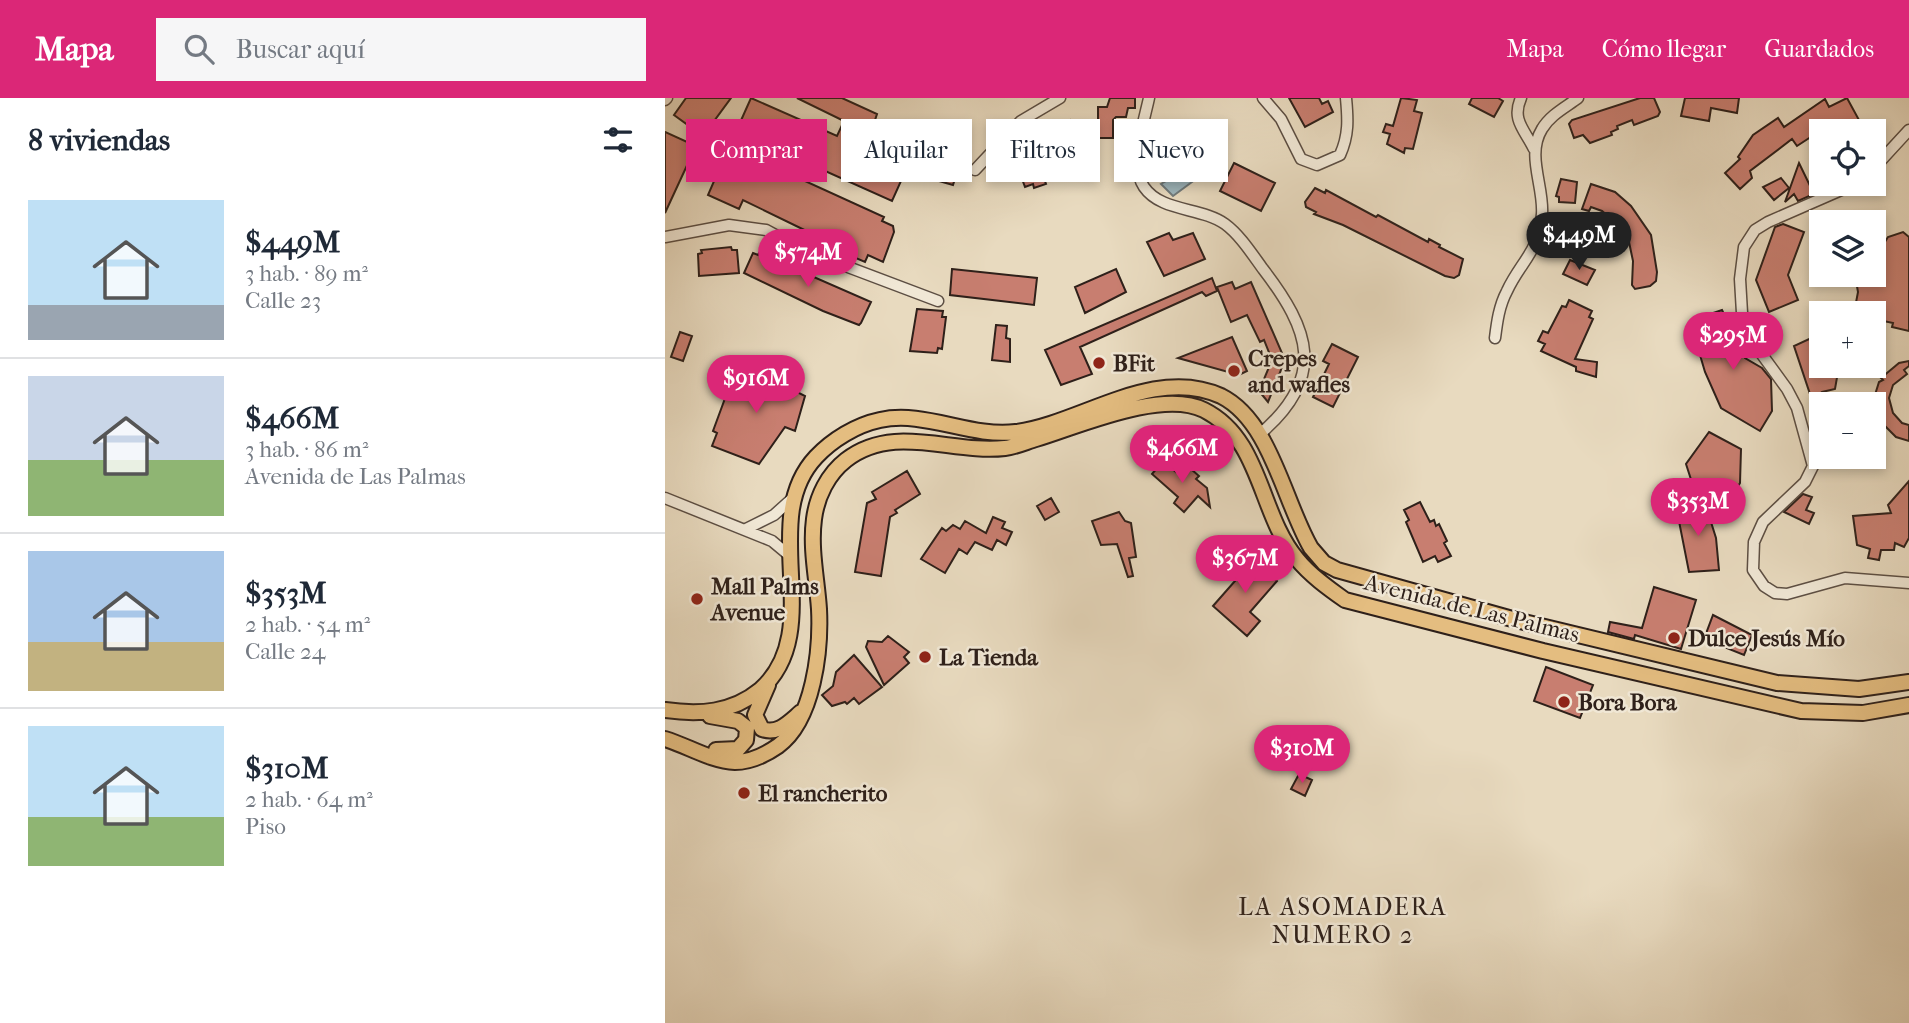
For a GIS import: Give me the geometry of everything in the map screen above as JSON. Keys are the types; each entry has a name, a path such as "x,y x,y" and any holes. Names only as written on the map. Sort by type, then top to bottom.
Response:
{"main road":[{"name":"Avenida de Las Palmas","path":"665,710 693,713 717,711 740,704 770,681 782,663 790,640 790,556 794,497 806,468 823,450 857,428 881,420 925,421 983,433 1017,432 1138,394 1176,388 1219,396 1240,408 1260,434 1305,538 1316,555 1337,570 1542,627 1777,683 1824,689 1909,682"},
{"name":"Avenida de Las Palmas","path":"665,739 694,747 724,760 749,761 762,756 784,741 807,706 819,621 814,519 825,485 844,462 866,448 900,440 1006,448 1150,405 1175,402 1201,408 1220,418 1237,437 1295,558 1325,586 1345,600 1543,651 1801,711 1863,713 1909,705"},
{"path":"770,681 755,715 762,729 772,732 780,729 807,706"},
{"path":"693,713 744,723 748,734 742,746 734,751 694,747"}],"street":[{"path":"975,170 1021,121 1060,98"},
{"path":"1149,98 1138,170 1145,189 1165,203 1208,215 1226,224 1291,304 1303,334 1305,361 1293,399 1278,418 1260,434"},
{"path":"1263,98 1282,118 1301,159 1317,165 1340,155 1348,134 1346,98"},
{"path":"1495,338 1506,292 1530,258 1538,237 1542,212 1534,149 1517,122 1515,110 1521,98"},
{"path":"1534,149 1542,129 1554,115 1578,98"},
{"path":"1525,131 1542,129"},
{"path":"1886,155 1909,130"},
{"path":"1827,196 1767,222 1755,230 1744,247 1739,279 1747,330 1787,388 1808,441 1813,466 1805,482 1763,522 1754,542 1753,570 1764,586 1775,593 1787,594 1845,578 1909,583"},
{"path":"665,237 729,225 766,230 803,250 938,301"},
{"path":"746,529 774,515 794,497"},
{"path":"665,498 772,541 790,556"}],"water":[{"path":"1164,182 1192,182 1173,196 1161,184"}],"building":[{"path":"686,98 731,98 716,119 686,119 686,124 674,115"},
{"path":"751,98 799,119 742,119"},
{"path":"797,98 842,98 877,114 875,119 841,120"},
{"path":"1110,98 1135,98 1135,108 1128,108 1126,117 1116,117 1113,120 1113,138 1100,138 1098,107 1107,107"},
{"path":"1289,98 1319,98 1322,104 1328,101 1333,112 1305,127"},
{"path":"1401,98 1417,100 1414,111 1422,113 1413,149 1405,148 1404,153 1387,144 1390,134 1383,132 1386,124 1393,126"},
{"path":"1472,98 1498,98 1503,101 1494,117 1469,104"},
{"path":"1640,98 1654,98 1660,112 1658,116 1634,125 1632,120 1617,126 1618,129 1611,132 1612,135 1590,143 1583,135 1574,138 1569,124 1572,120"},
{"path":"1685,98 1739,98 1737,113 1711,108 1709,121 1681,116"},
{"path":"1847,98 1858,119 1809,119 1809,138 1797,146 1792,139 1750,171 1752,178 1740,189 1725,173 1740,159 1738,157 1753,135 1778,118 1784,127 1825,99 1829,107"},
{"path":"841,127 841,178 827,172 827,132 837,136"},
{"path":"665,132 686,141 686,168 665,213"},
{"path":"1234,163 1275,183 1261,211 1220,191 1224,182 1228,182 1228,175"},
{"path":"1799,163 1809,184 1809,196 1798,201 1794,194 1785,202"},
{"path":"1781,178 1789,188 1774,200 1763,187"},
{"path":"1561,179 1577,182 1575,203 1559,202 1559,197 1556,196"},
{"path":"714,182 807,182 884,217 882,221 893,226 894,232 883,262 868,255 865,262 821,242 823,239 743,200 739,209 708,195"},
{"path":"850,182 901,182 892,201"},
{"path":"1023,182 1046,184 1034,188 1033,184 1025,187"},
{"path":"1591,184 1615,192 1631,206 1651,235 1657,272 1656,281 1650,286 1635,289 1632,285 1633,261 1629,242 1618,225 1602,211 1591,207 1589,211 1582,209"},
{"path":"1315,188 1325,193 1326,190 1376,217 1378,215 1428,242 1429,239 1440,245 1439,247 1463,259 1459,275 1454,278 1445,276 1343,225 1314,214 1316,212 1306,207 1305,202"},
{"path":"1783,224 1804,232 1788,275 1798,300 1769,312 1756,280 1775,227"},
{"path":"1903,232 1909,237 1909,331 1892,327 1893,323 1886,322 1886,301 1856,301 1857,287 1886,287 1888,237"},
{"path":"1169,233 1173,240 1193,233 1205,259 1164,276 1147,242"},
{"path":"731,247 732,250 737,250 739,273 699,276 698,254 702,253 701,250"},
{"path":"753,253 759,253 871,302 861,323 859,325 823,311 744,273"},
{"path":"1570,260 1595,270 1587,285 1563,274"},
{"path":"952,269 1037,278 1034,305 950,295"},
{"path":"1116,269 1126,292 1085,313 1075,287"},
{"path":"1212,278 1217,291 1206,296 1202,292 1080,347 1092,374 1061,385 1045,350"},
{"path":"1232,282 1235,289 1251,282 1285,360 1268,402 1259,391 1272,360 1264,340 1260,342 1247,315 1231,322 1217,287"},
{"path":"1569,300 1592,311 1589,317 1593,319 1575,359 1597,362 1596,377 1576,371 1576,367 1541,351 1545,344 1538,341 1543,331 1548,333 1562,306 1566,307"},
{"path":"917,309 943,311 942,317 946,317 942,349 938,348 937,353 910,351"},
{"path":"1722,310 1745,358 1762,368 1771,379 1772,411 1760,431 1721,408 1705,372 1690,321"},
{"path":"996,325 1007,326 1010,362 992,360"},
{"path":"680,332 692,336 683,361 671,357"},
{"path":"1232,337 1247,371 1239,375 1178,358"},
{"path":"1809,339 1809,378 1837,378 1835,389 1809,392 1794,346"},
{"path":"1332,344 1358,357 1333,407 1313,397 1329,364 1323,361"},
{"path":"1909,361 1909,366 1904,370 1907,374 1893,385 1889,398 1893,413 1902,423 1909,425 1909,441 1896,437 1886,427 1886,392 1876,392 1879,382 1883,380 1881,378 1886,378 1886,374 1899,363"},
{"path":"746,366 805,396 795,431 785,427 759,464 712,446 717,433 713,431 734,374 742,377"},
{"path":"1709,432 1741,449 1740,483 1722,514 1697,498 1686,464"},
{"path":"1163,461 1176,472 1184,463 1199,476 1196,479 1207,488 1210,507 1198,496 1184,512 1174,503 1178,497 1152,474"},
{"path":"907,471 920,494 895,510 897,513 890,517 881,576 855,572 867,503 876,499 872,492"},
{"path":"1909,481 1909,538 1904,547 1895,543 1894,550 1881,550 1879,560 1868,558 1870,549 1857,545 1853,516 1891,513 1888,505"},
{"path":"1803,494 1812,497 1806,510 1814,513 1809,524 1784,512"},
{"path":"1051,498 1059,512 1045,520 1037,506"},
{"path":"1420,502 1430,522 1434,520 1436,526 1439,524 1447,541 1444,543 1451,556 1438,562 1435,556 1423,562 1406,522 1409,520 1404,510"},
{"path":"1705,503 1716,538 1719,570 1689,572 1676,506"},
{"path":"1119,512 1125,521 1131,523 1136,557 1129,558 1133,576 1128,577 1117,544 1101,545 1092,521"},
{"path":"993,517 1005,522 1002,528 1012,532 1006,545 997,540 992,550 975,542 967,554 959,549 945,573 921,559 942,528 946,531 953,525 960,529 965,521 986,533"},
{"path":"1249,556 1277,581 1250,612 1260,621 1247,636 1213,606 1235,581 1231,577"},
{"path":"1654,587 1696,600 1681,649 1635,635 1634,639 1608,632 1610,622 1642,628"},
{"path":"1713,615 1752,635 1744,655 1704,639"},
{"path":"888,636 909,652 904,657 909,663 884,685 866,647 868,641 882,642"},
{"path":"854,655 882,687 859,704 854,698 847,704 845,702 832,706 822,695 833,686 836,672"},
{"path":"1546,667 1593,685 1580,718 1534,701"},
{"path":"1299,774 1312,780 1305,796 1291,789"}],"place":[{"name":"BFit","path":"1099,363"},
{"name":"Crepes and wafles","path":"1234,371"},
{"name":"Mall Palms Avenue","path":"697,599"},
{"name":"Dulce Jesús Mío","path":"1674,638"},
{"name":"La Tienda","path":"925,657"},
{"name":"Bora Bora","path":"1564,702"},
{"name":"El rancherito","path":"744,793"}],"district":[{"name":"LA ASOMADERA NUMERO 2","path":"1343,921"}]}
